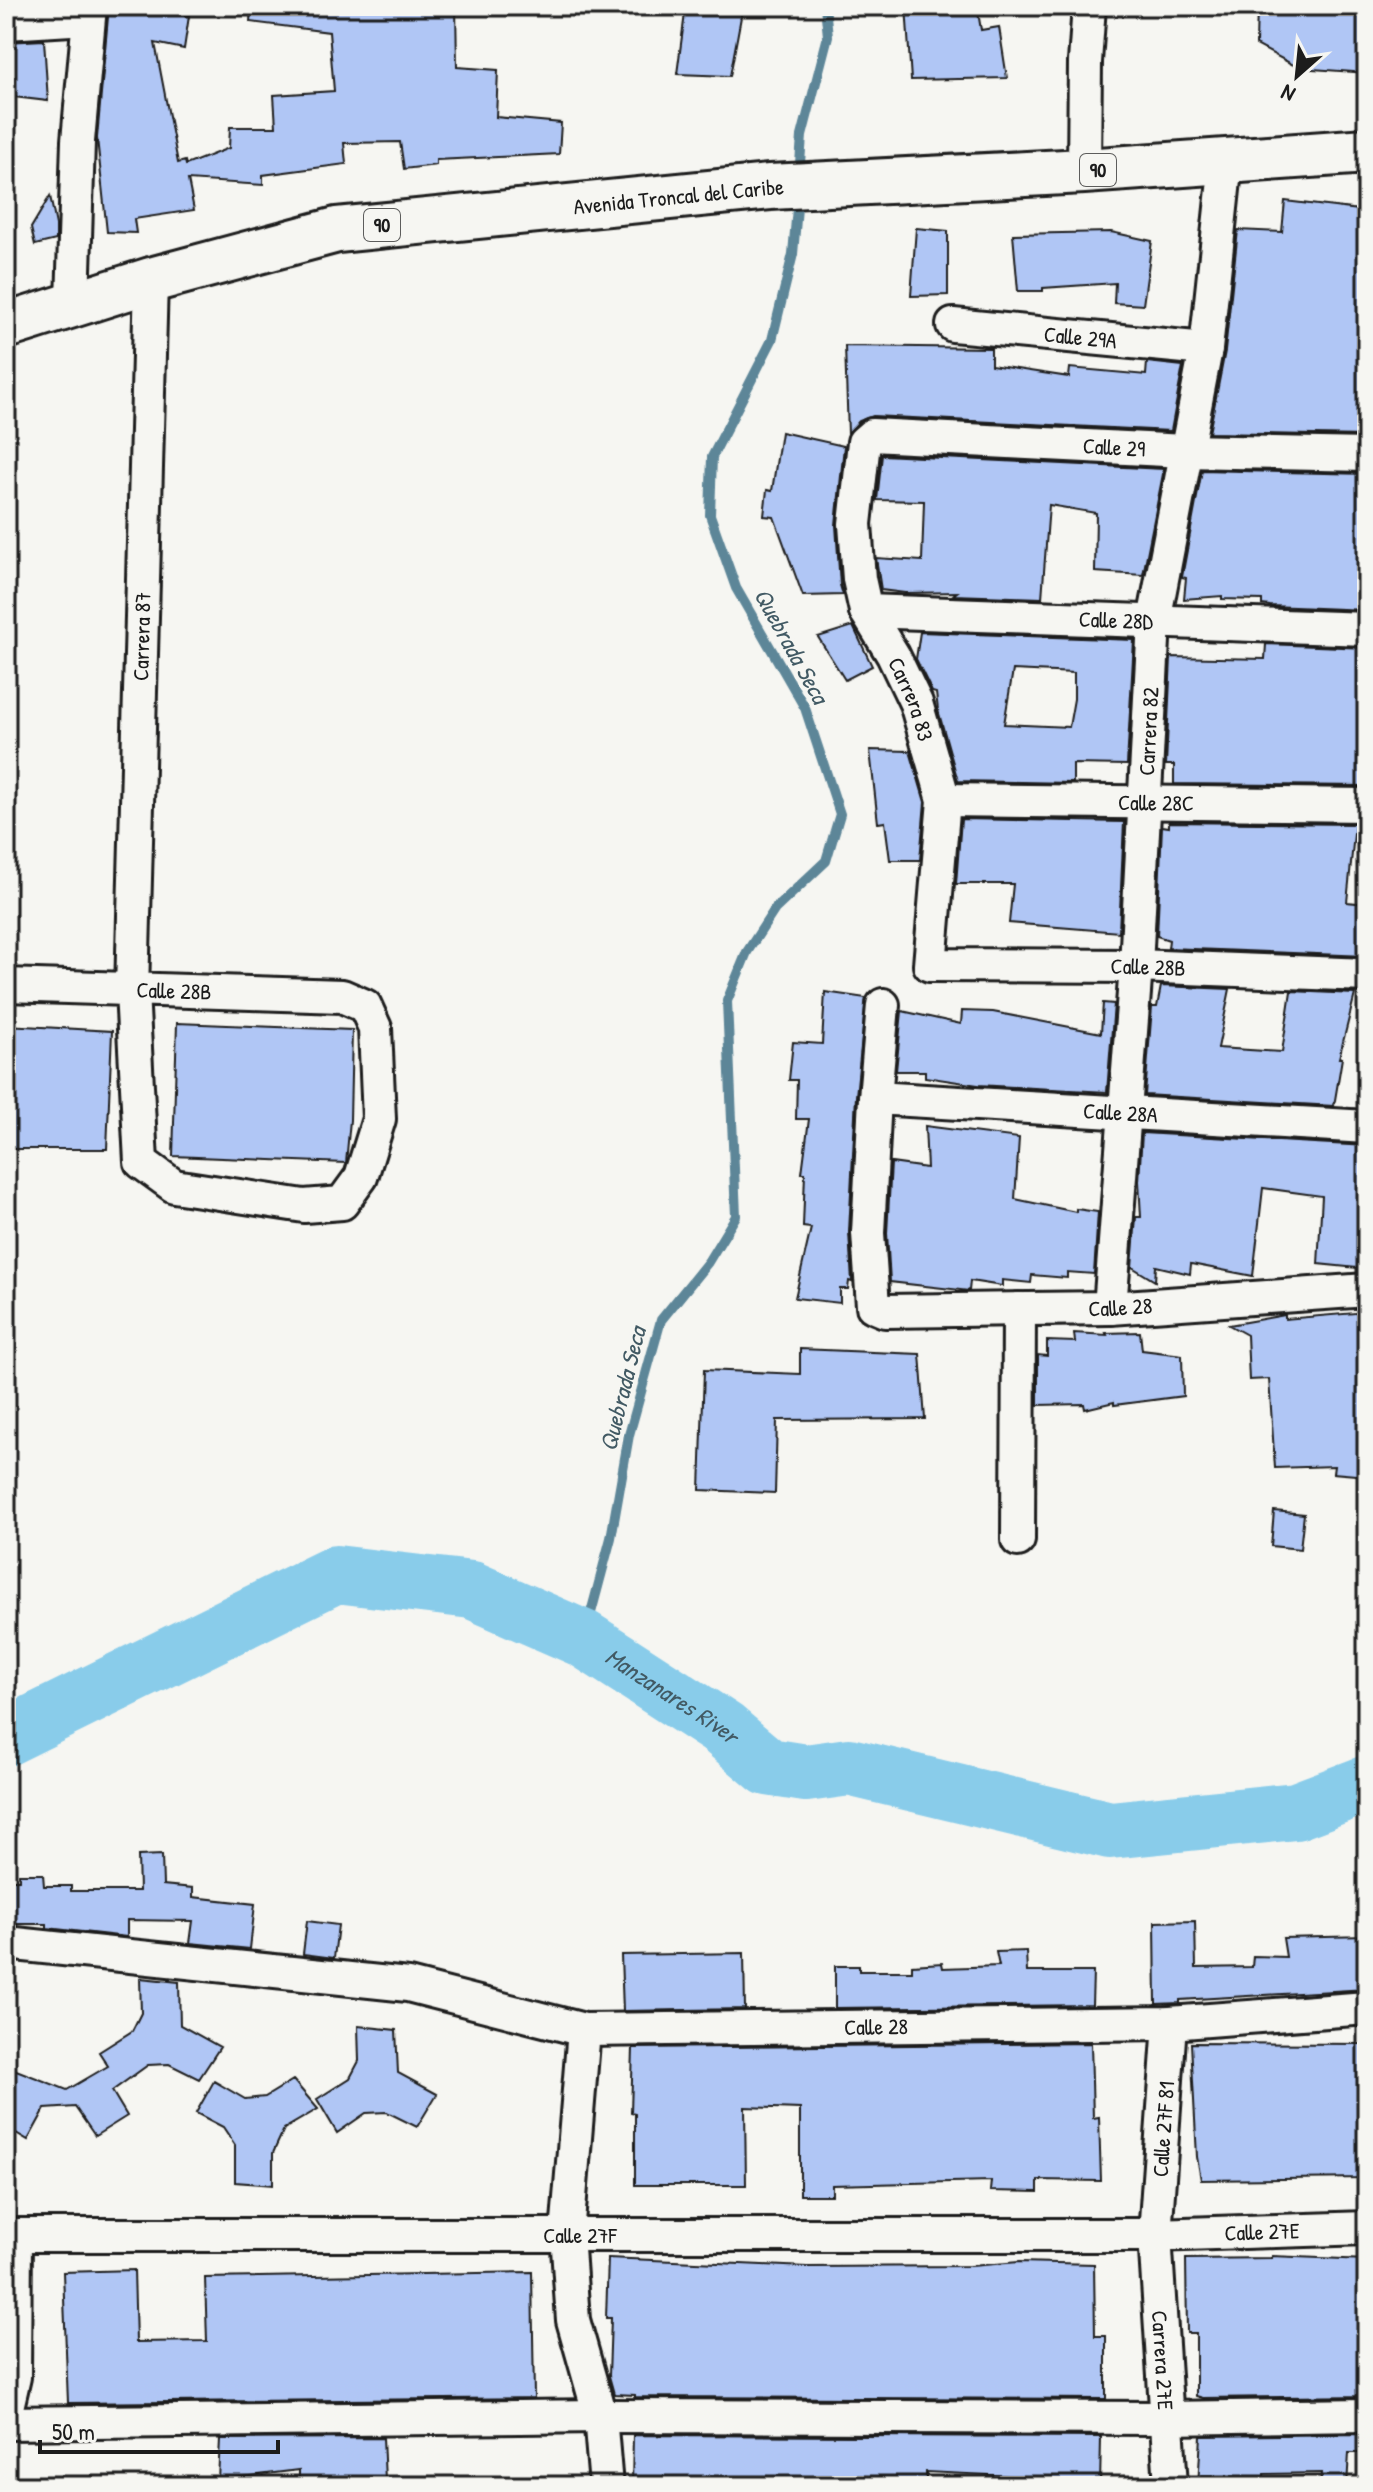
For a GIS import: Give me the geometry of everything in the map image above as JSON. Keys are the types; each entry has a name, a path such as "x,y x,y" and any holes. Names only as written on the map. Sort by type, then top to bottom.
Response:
{"highway":[{"name":"Avenida Troncal del Caribe","path":"6,326 151,280 337,230 770,187 1084,171 1367,151"}],"street":[{"path":"1084,171 1089,6"},
{"path":"6,23 89,12 78,141 73,303"},
{"name":"Carrera 82","path":"1110,1308 1136,966 1154,621 1206,349 1226,161"},
{"name":"Carrera 87","path":"132,991 151,280"},
{"name":"Calle 29A","path":"953,325 1206,349"},
{"name":"Calle 29","path":"864,442 872,435 1185,451 1367,455"},
{"name":"Carrera 83","path":"864,442 855,524 859,579 866,611 893,655 916,703 944,800 930,965"},
{"name":"Calle 28D","path":"866,611 1367,629"},
{"name":"Calle 28C","path":"944,800 1367,805"},
{"name":"Calle 28B","path":"930,965 1136,966 1367,975"},
{"name":"Calle 28B","path":"6,985 342,996 365,1006 375,1028 379,1119 361,1177 342,1203 304,1206 174,1186 141,1162 132,991"},
{"path":"875,1098 883,1005"},
{"name":"Calle 28A","path":"875,1098 1367,1127"},
{"name":"Calle 28","path":"875,1098 868,1233 873,1306 885,1311 1110,1308 1367,1290"},
{"path":"1018,1540 1019,1309"},
{"name":"Calle 28","path":"6,1943 408,1985 584,2030 1170,2023"},
{"path":"1170,2023 1367,2008"},
{"name":"Calle 27F 81","path":"1155,2235 1170,2023"},
{"path":"584,2030 567,2234 573,2320 600,2416 606,2486"},
{"name":"Calle 27E","path":"1155,2235 1367,2228"},
{"path":"6,2412 14,2377 10,2235"},
{"name":"Calle 27F","path":"10,2235 1155,2235"},
{"name":"Carrera 27E","path":"1155,2235 1171,2486"},
{"path":"6,2423 600,2416 1167,2418 1367,2415"}],"building":[{"path":"109,6 170,6 169,13 189,16 184,49 155,43 178,163 185,161 186,165 229,148 230,127 276,127 274,95 334,91 329,32 250,22 251,6 456,6 457,67 498,70 496,117 561,123 559,154 436,160 436,165 404,169 400,142 344,143 346,164 263,175 263,185 188,180 194,210 134,219 136,233 107,232 97,138"},
{"path":"686,6 743,6 730,76 677,74"},
{"path":"906,6 977,6 981,30 999,27 1007,78 911,80"},
{"path":"1257,6 1367,6 1367,73 1299,68 1256,45"},
{"path":"44,40 48,101 6,96 6,42"},
{"path":"50,196 56,240 35,245 31,228"},
{"path":"1285,201 1367,211 1367,436 1209,433 1225,351 1238,230 1282,232"},
{"path":"916,228 948,231 948,295 911,296"},
{"path":"1111,232 1152,241 1143,305 1114,303 1115,283 1018,291 1013,234"},
{"path":"845,346 991,348 991,365 1069,377 1070,368 1146,375 1147,362 1183,366 1171,431 873,416 859,421 848,434"},
{"path":"781,432 844,446 836,525 843,595 803,596 774,517 764,516 767,490 772,491"},
{"path":"882,455 1164,469 1143,575 1095,572 1096,513 1049,505 1042,598 881,590 876,558 922,561 924,501 877,500"},
{"path":"1202,470 1367,474 1367,610 1270,606 1262,605 1262,600 1222,599 1222,596 1184,599 1186,578 1182,577"},
{"path":"853,626 872,666 845,680 818,637"},
{"path":"920,632 1134,640 1127,765 1073,764 1073,783 958,781 936,693 932,692 916,659","holes":["1013,670 1074,673 1069,727 1004,724"]},
{"path":"1266,644 1367,648 1367,786 1174,784 1174,765 1166,765 1171,657 1265,659"},
{"path":"870,750 910,751 925,802 920,860 890,860 885,822 878,823"},
{"path":"961,819 1124,822 1119,932 1009,923 1013,884 956,884"},
{"path":"1169,822 1355,824 1347,902 1367,904 1367,956 1168,948 1169,940 1157,936 1162,826 1169,827"},
{"path":"1161,986 1230,989 1218,1048 1282,1052 1291,991 1355,994 1339,1058 1342,1058 1334,1106 1145,1095 1152,1007 1157,1007"},
{"path":"825,992 866,998 856,1096 849,1232 852,1282 849,1281 848,1289 840,1289 840,1303 795,1298 811,1228 803,1227 805,1173 802,1173 809,1119 796,1119 797,1080 789,1080 793,1042 822,1044"},
{"path":"1103,1003 1114,1004 1107,1092 978,1085 925,1077 925,1071 896,1071 902,1011 961,1024 962,1011 993,1012 1101,1033"},
{"path":"177,1023 352,1030 346,1163 173,1156"},
{"path":"6,1025 112,1031 107,1149 6,1149"},
{"path":"925,1126 1019,1138 1015,1199 1076,1212 1076,1209 1098,1212 1094,1274 1067,1272 1067,1278 1032,1275 1031,1283 1002,1280 1002,1286 970,1281 969,1291 890,1282 887,1233 891,1163 927,1168"},
{"path":"1142,1133 1367,1146 1367,1269 1318,1264 1322,1196 1263,1188 1253,1276 1191,1264 1190,1274 1156,1266 1155,1281 1132,1267 1136,1217 1141,1217 1139,1181"},
{"path":"1367,1312 1367,1476 1333,1473 1334,1466 1275,1468 1269,1379 1249,1380 1247,1335 1229,1325 1285,1315 1285,1319"},
{"path":"1140,1332 1142,1350 1182,1355 1183,1396 1114,1405 1114,1402 1085,1409 1084,1404 1038,1405 1038,1355 1047,1356 1047,1341 1075,1342 1074,1333 1107,1335"},
{"path":"800,1349 920,1354 925,1419 777,1420 775,1493 700,1490 704,1370 800,1374"},
{"path":"1274,1511 1304,1514 1300,1549 1271,1546"},
{"path":"162,1855 163,1885 193,1888 193,1897 255,1904 250,1949 190,1943 193,1921 127,1920 127,1937 47,1928 47,1924 6,1924 6,1880 19,1880 19,1874 43,1874 44,1886 71,1886 71,1891 139,1891 138,1856"},
{"path":"307,1921 338,1925 334,1958 303,1954"},
{"path":"1195,1921 1196,1968 1252,1967 1253,1956 1286,1957 1283,1938 1367,1936 1367,1989 1156,2004 1155,1922"},
{"path":"1026,1951 1027,1972 1093,1972 1092,2005 835,2008 835,1966 859,1966 859,1971 912,1971 912,1965 942,1963 943,1968 999,1966 996,1952"},
{"path":"744,1953 745,2009 623,2011 621,1955"},
{"path":"140,1978 179,1982 180,2025 220,2047 199,2079 169,2064 148,2065 112,2091 127,2116 95,2136 75,2107 45,2109 28,2140 6,2127 6,2066 67,2090 108,2066 99,2052 132,2031 141,2013"},
{"path":"358,2026 396,2030 398,2073 437,2094 417,2127 387,2112 366,2113 337,2133 317,2099 350,2078 359,2061"},
{"path":"1091,2043 1093,2118 1099,2117 1101,2181 1038,2180 1038,2192 990,2191 991,2181 832,2185 832,2195 800,2195 800,2109 745,2107 746,2185 635,2185 635,2113 631,2112 633,2048"},
{"path":"1191,2043 1367,2044 1367,2178 1201,2180"},
{"path":"293,2080 318,2109 284,2129 273,2153 273,2185 235,2182 235,2145 223,2127 196,2113 214,2081 245,2099 265,2097"},
{"path":"1272,2256 1367,2260 1367,2396 1196,2396 1196,2333 1187,2333 1186,2259"},
{"path":"608,2258 807,2267 971,2266 1019,2262 1094,2264 1095,2336 1106,2336 1106,2399 635,2397 614,2394 609,2376 611,2318 606,2318"},
{"path":"134,2270 136,2342 207,2341 205,2278 532,2272 534,2398 68,2403 63,2272"},
{"path":"1367,2434 1367,2453 1349,2453 1347,2486 1320,2486 1321,2473 1264,2474 1264,2485 1198,2486 1201,2436"},
{"path":"633,2435 1101,2437 1100,2486 1036,2486 1036,2483 1009,2483 1009,2476 926,2472 926,2486 632,2486"},
{"path":"383,2438 385,2480 299,2484 299,2470 218,2480 220,2439"}],"waterway":[{"name":"Quebrada Seca","path":"799,177 802,136 828,36 825,6"},
{"name":"Quebrada Seca","path":"584,1639 611,1538 629,1435 661,1320 708,1262 736,1216 727,1001 747,952 775,909 826,861 840,814 805,708 736,588 710,515 712,457 772,340 793,254 798,196"},
{"name":"Manzanares River","path":"6,1737 336,1574 472,1590 584,1639 723,1729 768,1767 806,1773 849,1767 1110,1830 1296,1811 1367,1784"}]}
